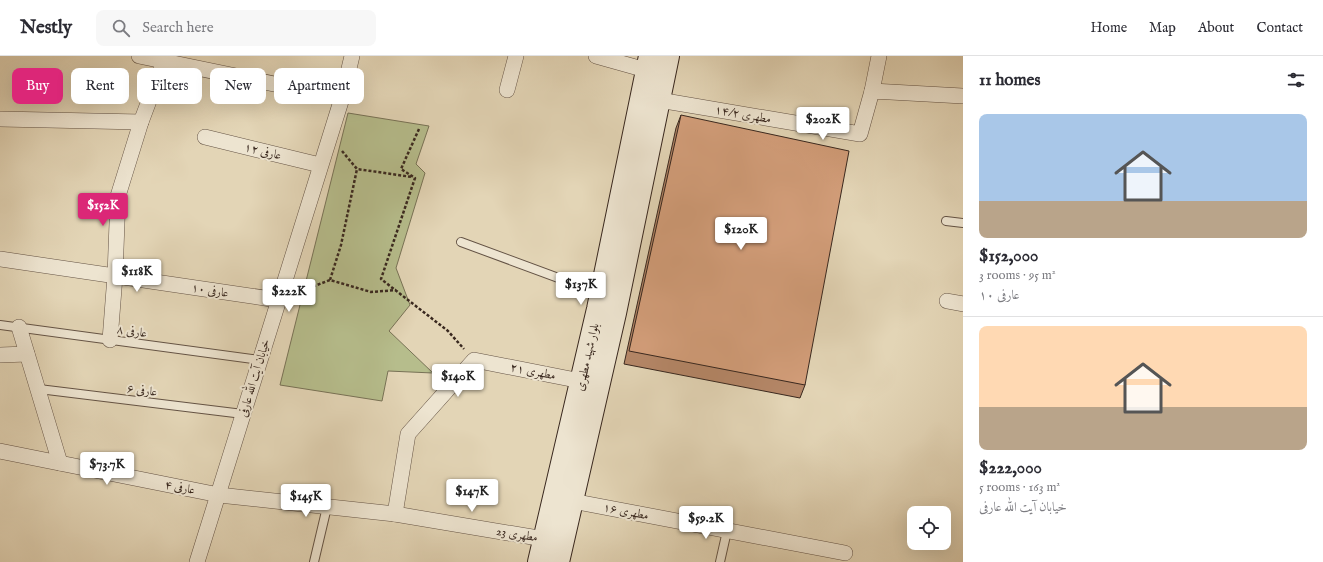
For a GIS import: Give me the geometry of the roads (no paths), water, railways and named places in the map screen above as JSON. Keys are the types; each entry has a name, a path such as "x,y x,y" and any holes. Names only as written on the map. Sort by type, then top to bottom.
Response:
{"main road":[{"name":"بلوار شهید مطهری","path":"558,562 616,313 668,56"},
{"name":"بلوار شهید مطهری","path":"538,562 601,294 648,63"}],"street":[{"path":"139,56 274,84"},
{"name":"خیابان آیت الله عارفی","path":"349,68 352,56"},
{"path":"507,90 516,56"},
{"path":"596,56 648,63"},
{"path":"880,56 872,91 963,96"},
{"path":"110,340 115,276 118,196 141,122 164,61"},
{"name":"مطهری ۱۴/۲","path":"659,100 860,134 872,91"},
{"name":"خیابان آیت الله عارفی","path":"197,562 340,104"},
{"path":"0,119 141,122"},
{"name":"عارفی ۱۲","path":"205,137 320,165"},
{"name":"عارفی ۱۰","path":"0,259 278,300"},
{"path":"947,301 963,304"},
{"path":"19,327 60,463"},
{"path":"0,355 27,354"},
{"name":"مطهری ۲۱","path":"395,514 408,434 474,360 581,381"},
{"name":"عارفی ۴","path":"0,451 219,495 327,507"},
{"name":"مطهری ۱۶","path":"572,501 844,554"},
{"name":"مطهری 23","path":"327,507 395,514 544,539"}],"lane":[{"path":"946,221 963,223"},
{"path":"461,242 601,294"},
{"name":"عارفی ۸","path":"0,325 260,360"},
{"name":"عارفی ۶","path":"39,390 243,414"},
{"path":"314,562 327,507"},
{"path":"720,562 727,531"}]}
